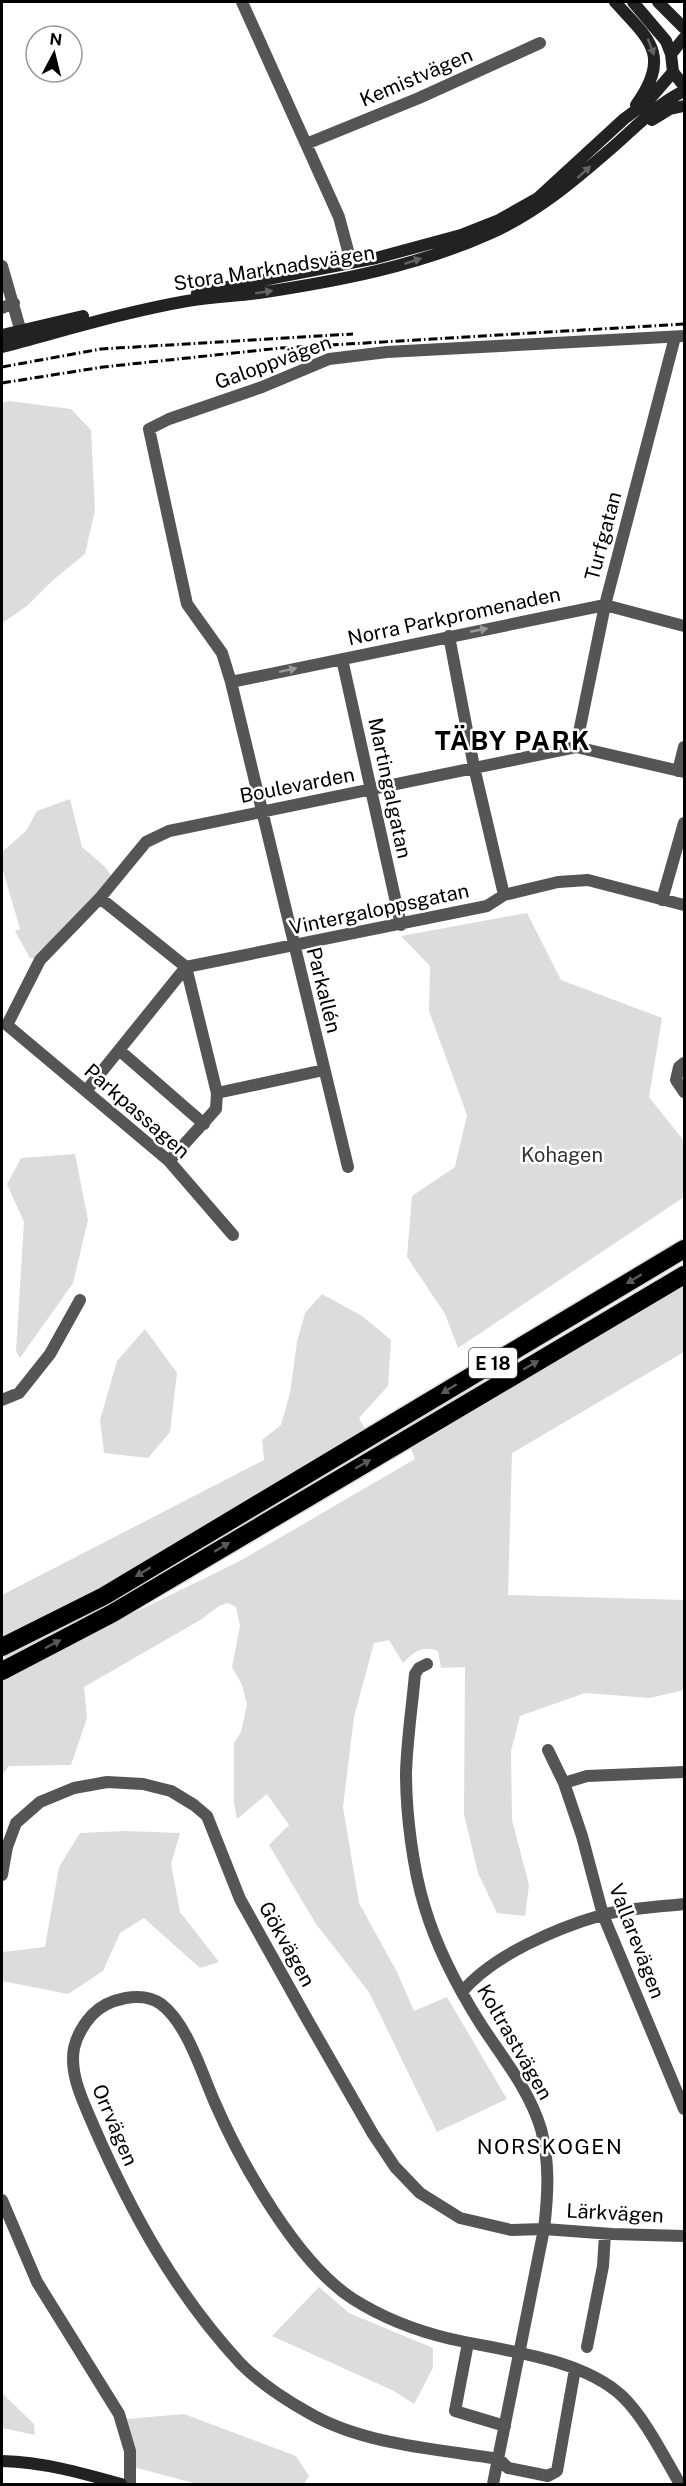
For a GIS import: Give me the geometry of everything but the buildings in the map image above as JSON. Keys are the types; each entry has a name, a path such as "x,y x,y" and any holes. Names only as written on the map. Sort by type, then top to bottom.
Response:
{"highway":[{"name":"E 18","path":"2,1647 104,1596 684,1249"},
{"name":"E 18","path":"2,1671 113,1613 684,1275"},
{"path":"582,1334 684,1280"}],"street":[{"path":"242,2 339,217 357,277"},
{"path":"615,2 651,42 654,57 645,92 624,119"},
{"path":"633,2 666,41 674,72 684,86"},
{"path":"658,2 684,28"},
{"path":"671,54 684,38"},
{"name":"Kemistvägen","path":"306,144 419,98 540,43"},
{"name":"Stora Marknadsvägen","path":"2,347 22,335 376,258 453,238 500,220 538,198 624,119 648,101 674,72"},
{"name":"Stora Marknadsvägen","path":"2,335 22,335 79,325 187,301 257,293 357,277 461,245 518,220 572,183 662,104 684,91"},
{"path":"632,129 670,109 684,106"},
{"path":"2,266 8,306 22,335"},
{"name":"Turfgatan","path":"576,747 605,605 680,337"},
{"name":"Galoppvägen","path":"231,682 222,652 187,604 149,429 169,419 262,387 329,359 387,352 680,337"},
{"name":"Norra Parkpromenaden","path":"231,682 605,605 684,626"},
{"path":"449,636 474,767 504,895"},
{"name":"Martingalgatan","path":"342,659 401,925"},
{"name":"Parkallén","path":"231,682 293,947 348,1167"},
{"name":"Boulevarden","path":"7,1024 40,960 100,898 146,842 169,831 576,747 681,771"},
{"path":"681,771 684,747"},
{"path":"662,900 684,823"},
{"name":"Vintergaloppsgatan","path":"186,967 488,906 504,895 558,882 588,880 684,905"},
{"path":"100,898 186,967 217,1093 216,1109 204,1125 169,1161"},
{"path":"86,1091 186,967"},
{"name":"Parkpassagen","path":"7,1024 169,1161 233,1235"},
{"path":"119,1050 204,1125"},
{"path":"682,1065 676,1080 684,1092"},
{"path":"217,1093 324,1070"},
{"path":"2,1400 19,1393 50,1354 80,1299"},
{"name":"Koltrastvägen","path":"427,1664 419,1668 415,1674 406,1774 412,1853 425,1909 450,1970 462,1992 518,2079 540,2128 547,2164 549,2192 544,2229 493,2484"},
{"name":"Vallarevägen","path":"548,1750 564,1782 582,1836 603,1916 684,2109"},
{"path":"564,1782 587,1776 684,1772"},
{"name":"Gökvägen","path":"2,1875 7,1847 16,1823 40,1802 74,1788 107,1782 143,1784 171,1791 194,1805 207,1816 240,1899 373,2134 395,2167 420,2193 460,2218 511,2230 544,2229"},
{"path":"462,1992 476,1977 514,1952 557,1932 603,1916 684,1904"},
{"name":"Orrvägen","path":"575,2369 556,2471 548,2476 508,2468 499,2459 398,2443 355,2432 314,2416 285,2398 244,2368 212,2330 144,2232 115,2175 77,2088 73,2051 82,2025 99,2007 128,1997 149,1998 162,2005 180,2026 223,2123 249,2173 291,2234 321,2270 351,2298 403,2325 575,2369 610,2388 633,2408 680,2484"},
{"path":"2,2200 37,2282 119,2414 130,2451 130,2484"},
{"name":"Lärkvägen","path":"544,2229 605,2234 684,2236"},
{"path":"587,2347 603,2266 605,2234"},
{"path":"468,2343 455,2411 505,2426"},
{"path":"2,2461 27,2462 122,2484"}],"green space":[{"path":"9,401 71,409 91,430 95,510 85,554 53,580 27,606 2,623 2,403"},
{"path":"70,799 82,847 104,866 115,880 40,960 30,958 15,931 20,929 2,867 2,852 26,831 37,811"},
{"name":"Kohagen","path":"527,913 561,980 662,1018 649,1097 684,1141 684,1197 458,1348 445,1314 407,1257 412,1196 455,1167 467,1115 429,1011 430,966 401,936"},
{"path":"75,1154 88,1220 73,1283 20,1358 16,1351 24,1222 7,1184 21,1158"},
{"path":"684,1287 684,1352 512,1453 508,1595 684,1600 684,1690 650,1698 585,1693 520,1716 511,1751 512,1820 529,1885 525,1916 497,1913 478,1873 464,1814 465,1667 441,1668 438,1651 432,1649 423,1649 403,1663 389,1640 374,1643 354,1717 343,1807 359,1903 397,1972 414,2011 447,1997 507,2099 437,2132 369,1992 316,1924 269,1845 289,1825 267,1794 237,1819 234,1803 234,1743 241,1732 247,1704 242,1685 232,1667 240,1626 236,1607 228,1603 219,1606 202,1619 84,1687 87,1718 71,1765 9,1766 2,1775 2,1677 240,1561 415,1459 410,1446"},
{"path":"322,1294 362,1316 391,1340 388,1386 359,1418 366,1431 70,1605 2,1639 2,1595 264,1460 262,1440 281,1425 290,1393 297,1342 305,1313"},
{"path":"145,1329 177,1373 170,1432 148,1458 104,1453 100,1420 117,1361"},
{"path":"126,1831 180,1833 171,1864 180,1912 219,1962 200,1968 144,1918 120,1933 103,1971 68,1994 2,1981 3,1952 45,1947 59,1867 80,1833"},
{"path":"319,2287 349,2313 433,2348 433,2368 414,2404 394,2391 272,2336"},
{"path":"2,2393 34,2424 35,2435 2,2428"},
{"path":"184,2414 296,2456 309,2476 304,2484 197,2484 130,2466 127,2419"}],"railway":[{"path":"2,383 103,367 281,348 684,324"},
{"path":"2,367 101,349 353,334"}],"district":[{"name":"TÄBY PARK","path":"513,740"},
{"name":"NORSKOGEN","path":"550,2146"}]}
